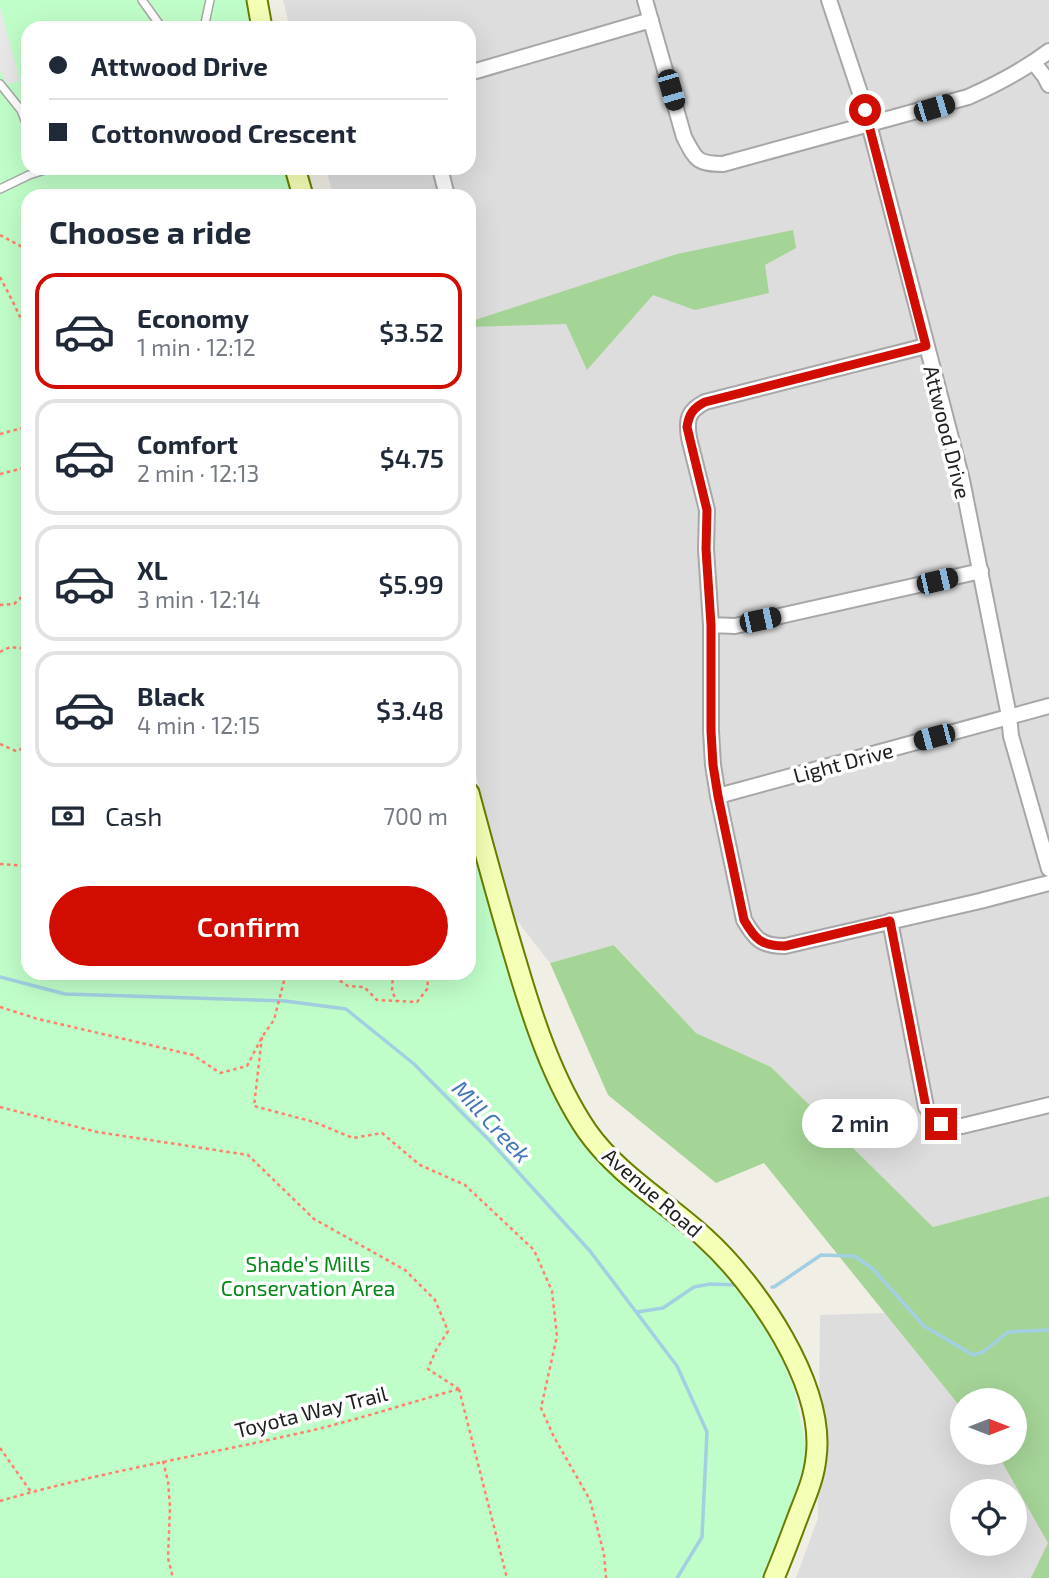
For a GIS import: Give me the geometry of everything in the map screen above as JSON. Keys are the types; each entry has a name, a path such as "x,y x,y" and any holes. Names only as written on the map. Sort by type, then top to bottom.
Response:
{"street":[{"path":"257,0 261,21"},
{"path":"645,0 684,137 693,155 706,164 723,164 968,97 1001,82 1049,51"},
{"name":"Attwood Drive","path":"829,0 864,105 962,481 1011,736 1049,869"},
{"path":"476,71 651,20"},
{"path":"1034,63 1049,85"},
{"path":"926,346 705,402 695,407 689,415 687,427 707,510 713,765 744,920 754,938 771,946 785,946 1049,883"},
{"path":"711,625 735,626 981,571"},
{"name":"Light Drive","path":"718,796 1049,706"},
{"name":"Avenue Road","path":"476,820 525,991 541,1038 575,1112 614,1162 705,1237 736,1269 777,1326 801,1376 816,1427 817,1455 813,1477 775,1578"},
{"path":"890,921 926,1107 932,1116 941,1124 952,1127 1049,1105"}],"lane":[{"path":"143,0 157,21"},
{"path":"206,21 210,0"},
{"path":"0,84 21,108"},
{"path":"0,189 23,175"}],"path":[{"path":"0,236 21,246"},
{"path":"0,277 21,319"},
{"path":"0,434 21,428"},
{"path":"0,474 21,469"},
{"path":"0,605 14,604 21,598"},
{"path":"0,652 10,647 21,648"},
{"path":"0,744 16,751 21,749"},
{"path":"0,864 21,866"},
{"path":"0,1007 38,1019 193,1055 220,1073 247,1066 274,1020 285,980"},
{"path":"339,980 348,986 364,987 377,999 397,1002 417,1002 428,988 427,980"},
{"path":"393,980 392,991 397,1002"},
{"path":"262,1037 254,1106 314,1122 353,1138 382,1133 420,1165 465,1185 534,1250 552,1291 557,1336 541,1408 554,1437 590,1500 604,1554 606,1578"},
{"path":"0,1107 97,1132 248,1155 314,1219 405,1270 435,1300 448,1331 428,1369 459,1389 508,1578"},
{"name":"Toyota Way Trail","path":"0,1501 163,1461 307,1431 459,1389"},
{"path":"0,1448 31,1492"},
{"path":"163,1461 170,1507 168,1558 173,1578"}],"shaded area":[{"path":"283,0 1049,0 1049,1196 933,1227 771,1067 696,1033 615,945 550,963 508,909 476,774 476,189 331,189 328,175 476,175 476,21 288,21"},
{"path":"0,7 20,81 7,84 0,70"},
{"path":"885,1313 950,1394 950,1465 1027,1465 1027,1448 1049,1441 1049,1578 796,1578 818,1518 820,1315"}],"green space":[{"name":"Shade’s Mills Conservation Area","path":"0,0 245,0 250,21 21,21 21,175 288,175 291,189 21,189 21,980 476,980 476,859 494,927 550,1076 572,1126 595,1157 715,1263 769,1330 793,1385 807,1453 785,1529 765,1578 0,1578"},
{"path":"793,230 796,248 765,265 769,293 695,310 653,295 587,370 566,324 476,327 476,320 677,254"},
{"path":"614,945 696,1033 771,1067 933,1227 1049,1196 1049,1578 1031,1578 1048,1543 1027,1506 1027,1479 1012,1479 1004,1465 1027,1465 1027,1388 950,1388 950,1394 764,1163 716,1183 608,1095 550,963"}],"waterway":[{"name":"Mill Creek","path":"0,977 65,994 285,1001 346,1009 414,1064 490,1141 590,1251 677,1366 707,1432 702,1537 677,1578"},
{"path":"772,1287 821,1255 854,1256 873,1269 924,1326 973,1355 983,1352 1008,1332 1049,1330"},
{"path":"637,1312 663,1308 694,1287 710,1284 740,1285"}],"route":[{"path":"865,110 926,346 705,402 695,407 689,415 687,427 707,510 713,765 744,920 754,938 771,946 785,946 890,921 926,1107 941,1124"}]}
